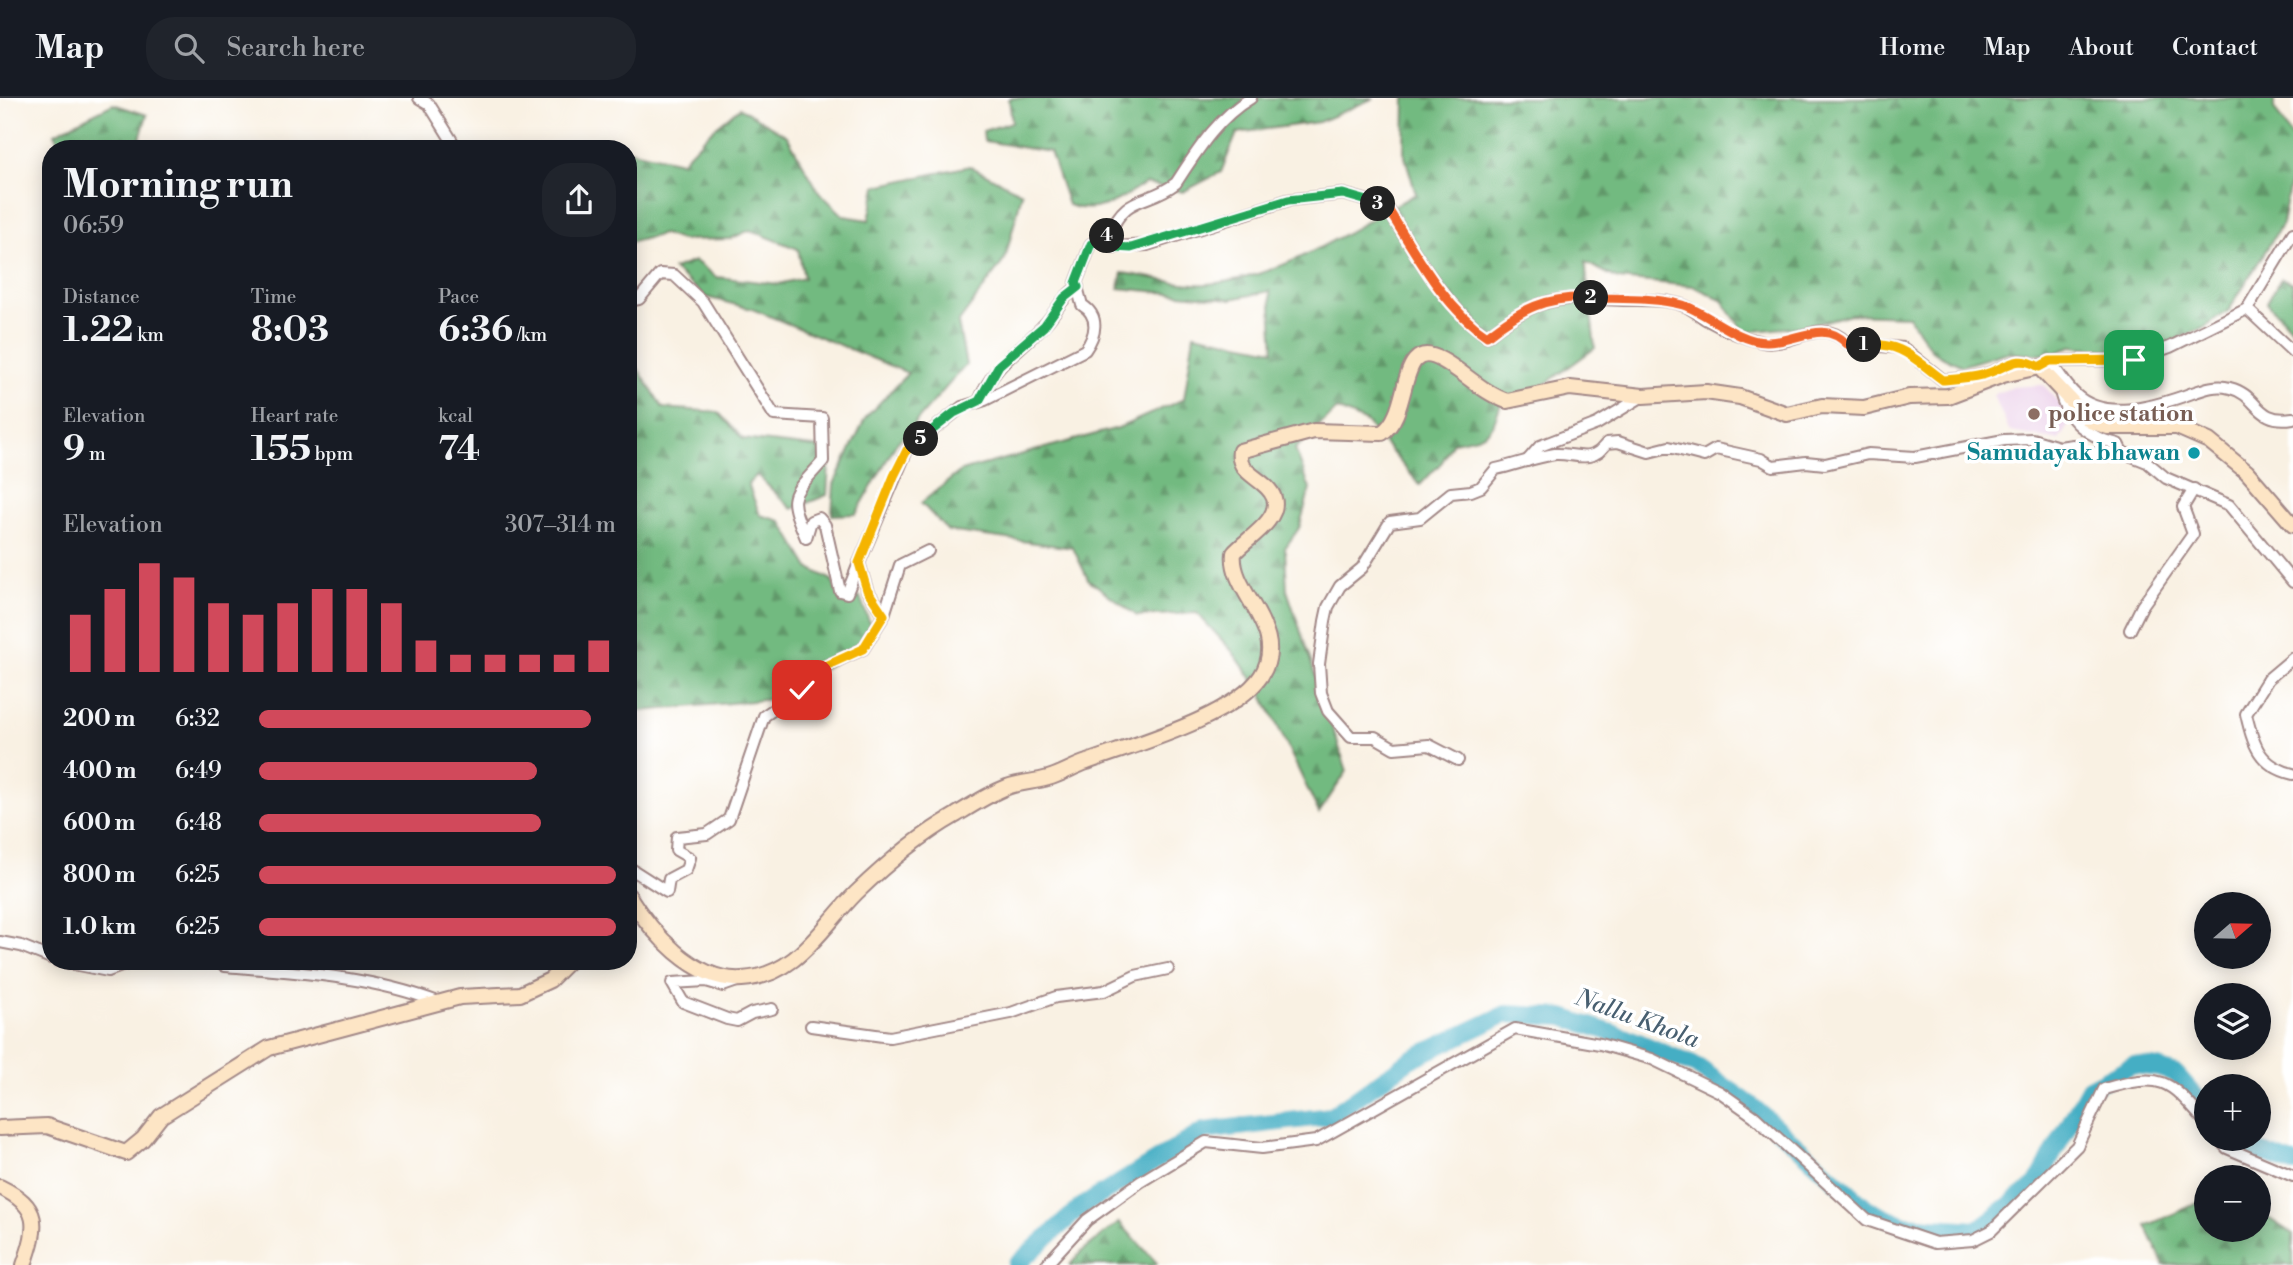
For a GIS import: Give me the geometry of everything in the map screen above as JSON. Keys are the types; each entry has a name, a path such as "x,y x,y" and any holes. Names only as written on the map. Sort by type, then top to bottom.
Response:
{"main road":[{"path":"637,909 666,943 705,972 723,979 742,979 789,965 872,878 930,830 1008,787 1051,778 1178,729 1234,700 1251,687 1266,665 1266,630 1235,571 1234,553 1271,517 1275,508 1269,489 1251,475 1239,455 1244,448 1314,430 1382,433 1395,420 1404,396 1408,371 1413,360 1420,354 1429,354 1443,361 1507,401 1570,388 1643,396 1725,394 1787,414 1822,406 1864,408 1909,397 1948,396 2003,375 2045,364 2060,391 2090,421 2098,424 2177,427 2199,436 2225,452 2247,472 2293,525"},
{"path":"0,1128 47,1126 125,1153 143,1139 161,1116 269,1048 460,997 506,995 531,990 562,970"},
{"path":"0,1187 18,1196 33,1215 34,1236 24,1265"}],"street":[{"path":"419,98 429,104 451,140"},
{"path":"637,299 660,274 674,275 703,302 774,415 822,418 823,461 792,497 791,505 806,538 811,522 819,518 825,525 840,591 847,593 907,450 954,413 1085,350 1093,339 1096,324 1089,309 1082,305 1076,283 1091,244 1109,235 1120,212 1146,196 1167,190 1176,183 1220,122 1231,110 1251,98"},
{"path":"1109,235 1114,247 1131,248 1288,200 1343,194 1386,206 1424,266 1468,323 1487,336 1515,313 1543,302 1573,297 1654,301 1685,306 1708,321 1765,343 1823,331 1837,333 1847,344 1903,348 1943,380 1985,375 2011,361 2029,360 2045,364 2134,360 2170,347 2247,309 2293,233"},
{"path":"979,401 999,365 1044,326 1064,298 1078,287"},
{"path":"2247,309 2293,352"},
{"path":"2045,364 2077,397 2108,410 2156,406 2210,387 2228,387 2244,393 2263,415 2280,420 2293,418"},
{"path":"2060,391 2063,406 2094,439 2118,444 2122,452"},
{"path":"1527,461 1540,446 1597,424 1643,396"},
{"path":"1458,760 1429,745 1394,748 1375,737 1351,737 1328,711 1321,693 1319,664 1326,614 1340,586 1362,568 1390,522 1420,519 1451,493 1481,487 1496,469 1508,469 1527,461 1564,454 1585,457 1600,452 1607,443 1618,442 1635,450 1649,452 1669,447 1704,456 1716,449 1761,459 1773,466 1806,462 1825,464 1868,454 1915,457 2023,439 2059,447 2073,445 2087,454 2122,452 2147,462 2166,478 2228,505 2293,582"},
{"path":"2130,630 2142,606 2193,534 2183,507 2194,489"},
{"path":"637,873 667,891 669,880 686,870 690,858 676,850 677,837 707,834 729,819 764,716 802,690 817,670 863,649 884,615 900,565 928,551"},
{"path":"859,563 867,590 884,615"},
{"path":"2293,658 2268,679 2246,713 2253,744 2274,769 2293,774"},
{"path":"0,942 21,946 42,954"},
{"path":"811,1026 890,1037 1011,1013 1056,997 1104,991 1135,976 1168,969"},
{"path":"274,970 397,987 438,1002"},
{"path":"742,979 723,986 706,981 672,983 683,1002 727,1019 737,1021 752,1013 772,1009"},
{"path":"1046,1265 1087,1220 1115,1203 1140,1182 1206,1142 1262,1148 1316,1141 1514,1029 1623,1049 1652,1059 1720,1092 1754,1116 1867,1220 1935,1243 1973,1240 1991,1231 2077,1146 2104,1089 2133,1081 2154,1080 2175,1087 2194,1109"},
{"path":"2234,1151 2293,1176"}],"shaded area":[{"name":"police station","path":"2044,385 2072,420 2059,440 2010,432 1993,395 2013,387"}],"green space":[{"path":"1374,98 1319,122 1237,133 1221,172 1183,192 1146,183 1109,204 1079,208 1068,205 1050,152 984,141 983,131 1012,122 1009,99"},
{"path":"1405,98 2274,98 2274,108 2293,140 2293,168 2282,224 2229,310 2204,328 2141,354 2071,346 2053,355 2004,353 1962,366 1933,352 1908,316 1851,314 1808,326 1744,332 1721,299 1693,286 1618,279 1585,262 1595,348 1541,387 1502,400 1487,432 1475,438 1453,442 1442,462 1420,485 1366,422 1337,409 1295,449 1310,489 1299,528 1285,548 1287,590 1347,771 1319,813 1262,693 1232,651 1197,613 1137,616 1088,579 1073,548 948,531 921,503 961,471 1118,428 1184,399 1194,334 1274,350 1270,291 1231,299 1119,288 1122,273 1197,284 1236,280 1290,262 1316,250 1416,194 1404,153"},
{"path":"113,104 147,115 140,140 58,140 55,133"},
{"path":"740,108 787,136 819,192 844,216 869,220 876,186 970,166 1022,193 1005,259 958,323 966,365 896,444 856,514 832,515 834,484 866,417 908,373 752,309 706,297 673,269 695,261 716,277 778,284 804,278 798,249 750,230 730,239 681,240 663,234 637,241 637,152 681,162 710,132"},
{"path":"2281,278 2293,283 2293,331 2267,302"},
{"path":"637,367 663,408 718,412 743,439 830,449 827,495 792,509 757,475 748,484 760,515 781,521 809,568 832,580 841,603 860,597 875,637 775,699 637,710"},
{"path":"2194,1205 2194,1242 2271,1242 2271,1220 2293,1234 2293,1265 2164,1265 2146,1226"},
{"path":"1119,1222 1157,1263 1070,1265 1080,1253"}],"waterway":[{"name":"Nallu Khola","path":"1016,1265 1081,1207 1204,1131 1331,1116 1411,1059 1506,1014 1563,1017 1634,1040 1698,1067 1751,1105 1868,1209 1905,1225 1977,1230 2036,1185 2089,1088 2133,1065 2158,1068 2176,1074 2194,1094"},
{"name":"Nallu Khola","path":"2257,1151 2293,1164"}],"place":[{"name":"police station","path":"2034,414"},
{"name":"Samudayak bhawan","path":"2194,453"}],"route":[{"path":"802,690 817,670 863,649 884,615 867,590 859,563 907,450 962,407 979,401 988,379 999,365 1044,326 1064,298 1078,287 1076,283 1091,244 1109,235 1114,247 1131,248 1215,225 1257,208 1288,200 1343,194 1386,206 1424,266 1468,323 1487,336 1515,313 1543,302 1573,297 1654,301 1685,306 1708,321 1765,343 1823,331 1837,333 1847,344 1877,344 1903,348 1943,380 1985,375 2011,361 2029,360 2039,367 2050,361 2134,360"}]}
